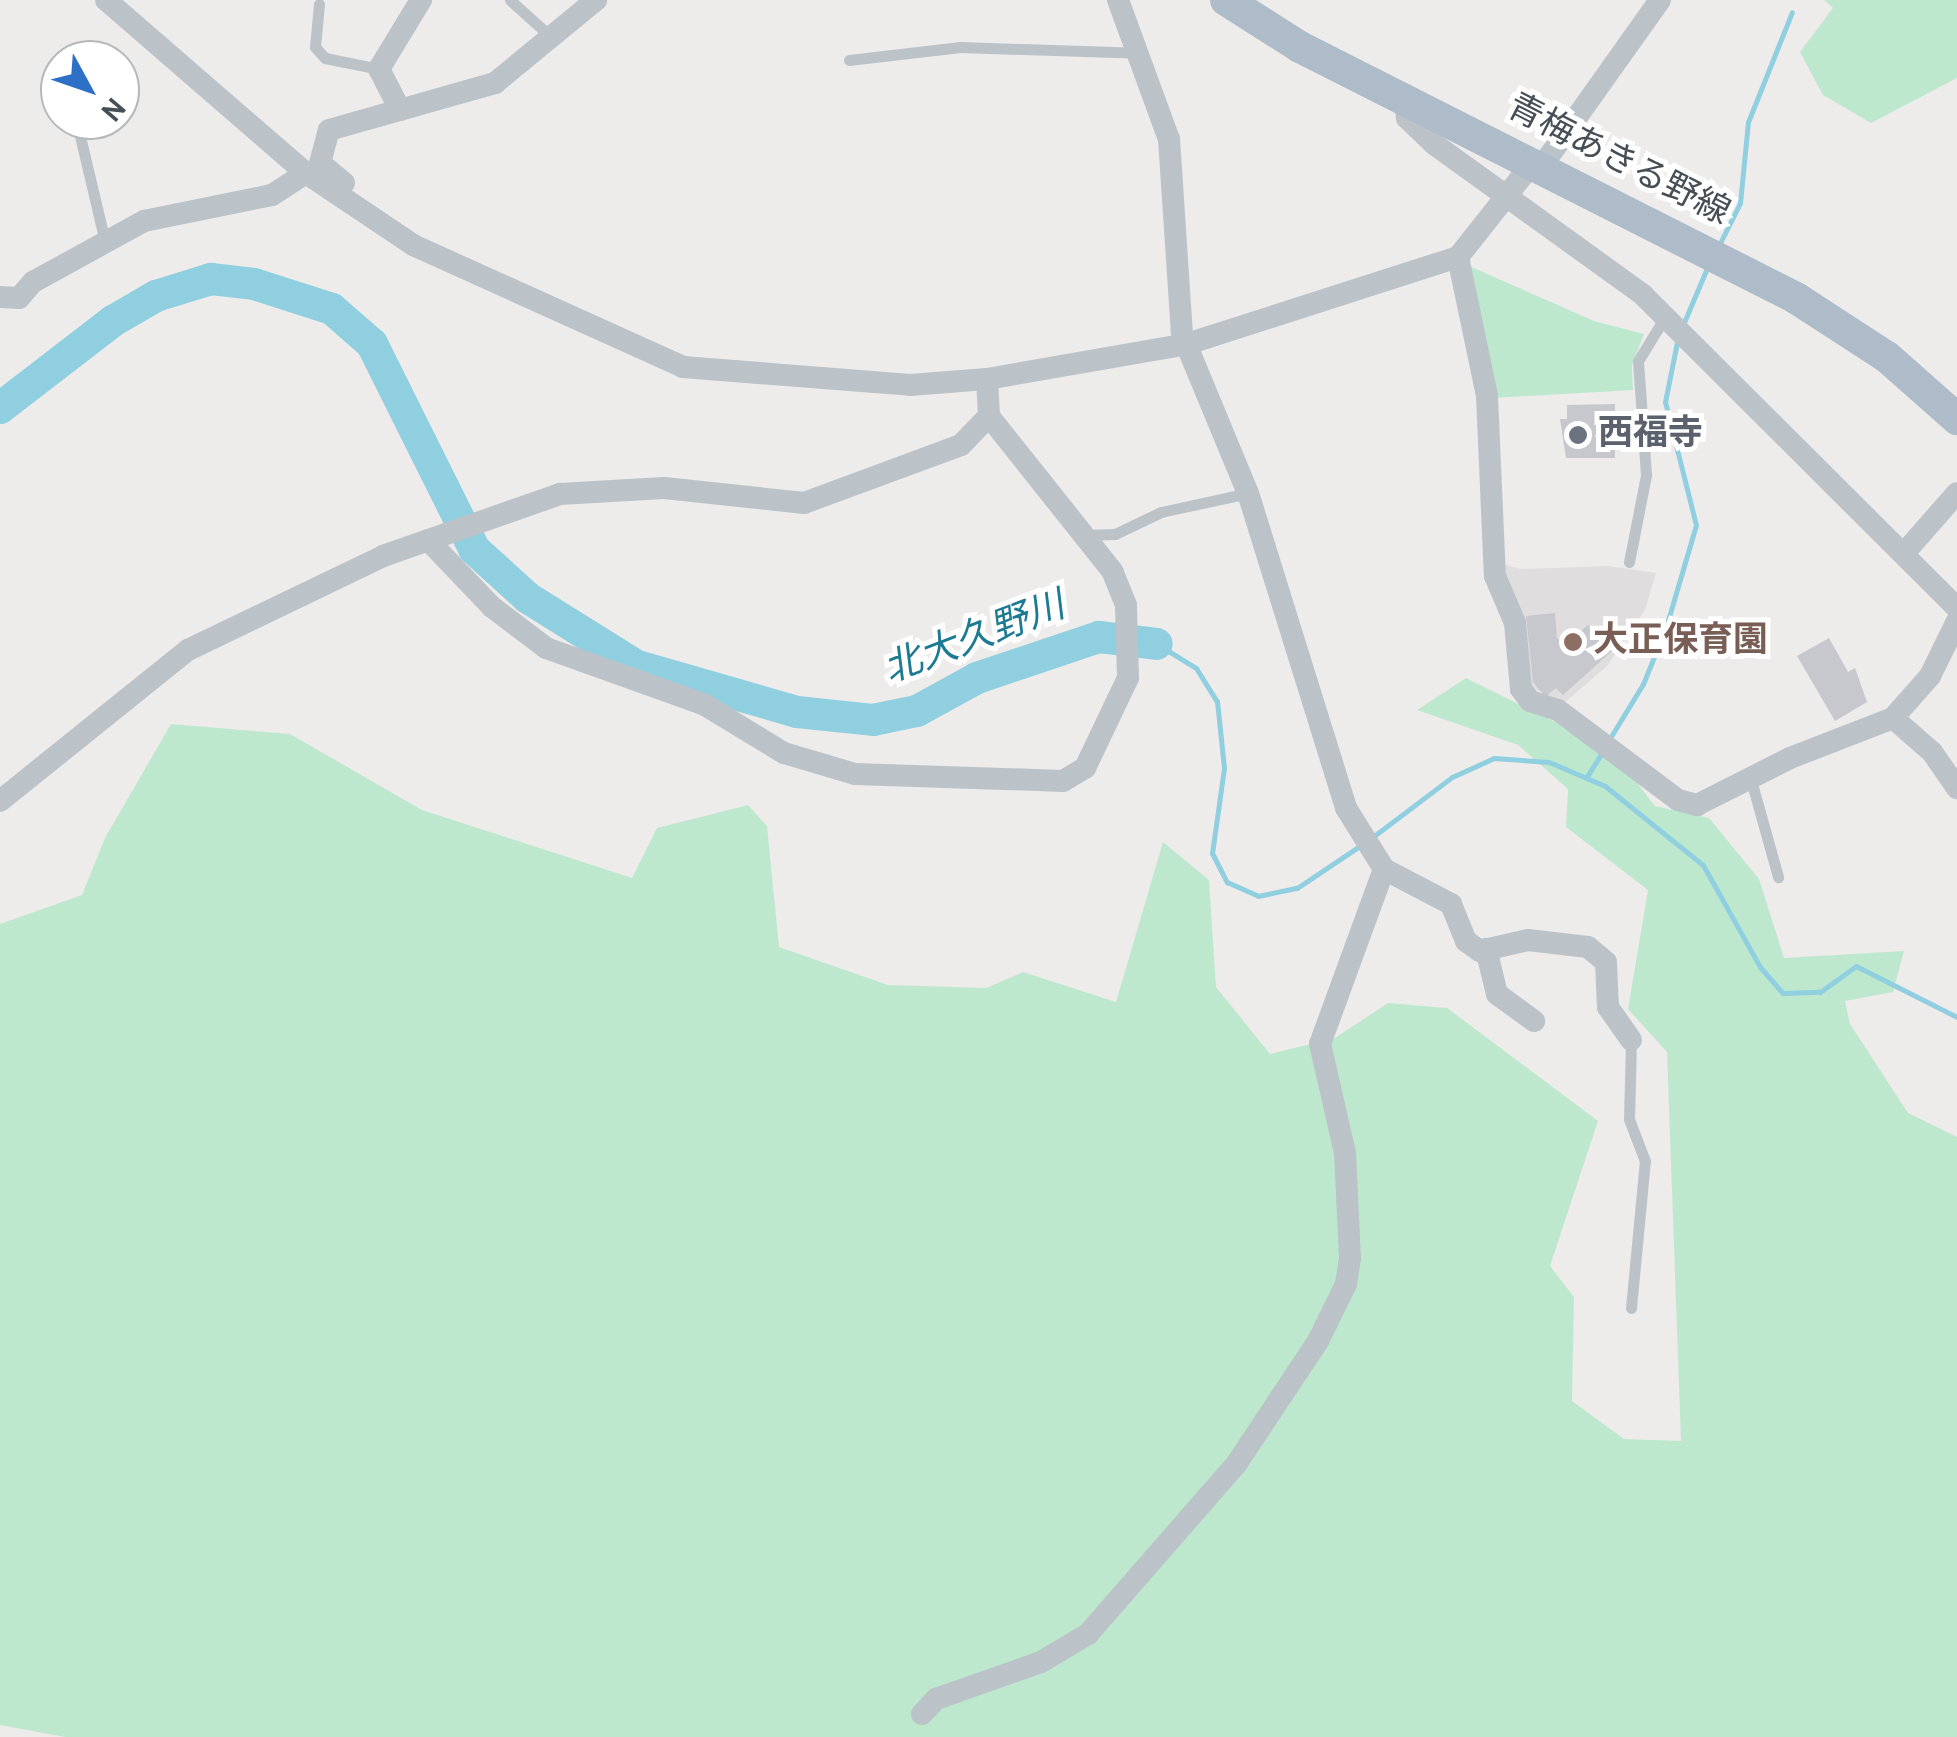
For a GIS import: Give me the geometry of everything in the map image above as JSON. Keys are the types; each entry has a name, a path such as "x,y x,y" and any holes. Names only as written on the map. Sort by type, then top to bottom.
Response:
{"main road":[{"name":"青梅あきる野線","path":"1226,0 1278,35 1718,256 1861,338 1957,419"}],"street":[{"path":"106,0 306,173 346,204 413,245 684,367 910,385 988,380 1186,344 1458,257 1504,196 1536,166 1660,0"},
{"path":"400,110 379,68 421,0"},
{"path":"346,204 344,183 320,164 329,130 495,84 596,0"},
{"path":"1118,0 1169,139 1186,344 1248,493 1303,682 1357,825 1379,861 1451,904 1466,941 1486,949 1528,940 1588,947 1606,962 1608,1007 1632,1040"},
{"path":"1405,100 1417,128 1665,317 1906,552 1957,608"},
{"path":"0,297 19,298 33,282 106,246 144,221 272,194 306,173"},
{"path":"1458,257 1487,396 1495,576 1515,623 1521,689 1530,701 1570,718 1678,800 1697,805 1893,718 1930,676 1957,620"},
{"path":"433,538 492,607 546,648 679,694 784,753 856,774 1044,783 1078,776 1130,666 1126,605 1113,572 1079,535 988,416 988,380"},
{"path":"0,801 188,650 493,514 560,494 664,488 804,503 961,444 988,416"},
{"path":"1906,552 1957,493"},
{"path":"1893,718 1932,752 1957,788"},
{"path":"922,1714 936,1699 1041,1662 1088,1634 1236,1463 1318,1341 1346,1284 1350,1258 1345,1153 1320,1044 1379,861"},
{"path":"1486,949 1497,994 1534,1020"}],"lane":[{"path":"510,0 550,36"},
{"path":"320,4 315,47 325,58 379,68"},
{"path":"849,60 960,47 1137,53"},
{"path":"81,140 106,246"},
{"path":"1629,562 1646,475 1638,361 1665,317"},
{"path":"1079,535 1115,534 1162,512 1248,493"},
{"path":"1751,780 1778,876"},
{"path":"1631,1308 1645,1161 1629,1119 1632,1040"}],"shaded area":[{"name":"大正保育園","path":"1499,563 1521,569 1608,566 1656,573 1645,610 1607,666 1564,703 1528,686"}],"green space":[{"path":"1824,0 1957,0 1957,78 1871,123 1823,95 1800,52 1833,8"},
{"path":"1469,266 1594,321 1644,334 1632,365 1633,390 1492,398"},
{"path":"1466,678 1559,724 1627,770 1655,806 1709,818 1759,879 1784,958 1904,951 1893,992 1845,1001 1850,1024 1908,1113 1957,1137 1957,1737 65,1737 0,1725 0,924 82,895 105,838 171,724 290,734 422,810 632,878 657,828 748,805 767,826 779,947 888,985 986,988 1023,972 1116,1002 1163,842 1209,880 1216,987 1270,1054 1335,1038 1388,1003 1447,1008 1598,1121 1550,1266 1574,1297 1572,1401 1624,1439 1681,1441 1667,1052 1628,1009 1648,890 1566,827 1568,789 1518,745 1417,710"}],"building":[{"path":"1615,404 1615,458 1566,458 1560,419 1567,419 1567,405"},
{"path":"1555,613 1557,638 1568,642 1588,625 1612,651 1563,695 1556,688 1545,697 1533,682 1526,616"},
{"path":"1829,638 1848,672 1855,668 1867,702 1835,721 1797,656"}],"waterway":[{"path":"1719,245 1740,203 1748,122 1792,12"},
{"path":"1682,327 1707,268"},
{"name":"北大久野川","path":"0,408 113,321 156,296 211,279 254,284 332,309 372,344 474,549 528,598 637,666 797,712 873,720 917,711 977,678 1099,637 1157,644"},
{"path":"1610,738 1643,684 1666,627 1696,525 1665,402 1677,342"},
{"name":"北大久野川","path":"1157,644 1196,668 1217,701 1224,768 1212,853 1227,882 1258,896 1297,888 1361,845"},
{"path":"1586,778 1602,752"},
{"name":"北大久野川","path":"1370,839 1452,777 1494,758 1549,762 1605,786 1703,865 1760,967 1783,993 1820,992 1856,966 1957,1017"}],"place":[{"name":"西福寺","path":"1578,435"},
{"name":"大正保育園","path":"1573,642"}]}
